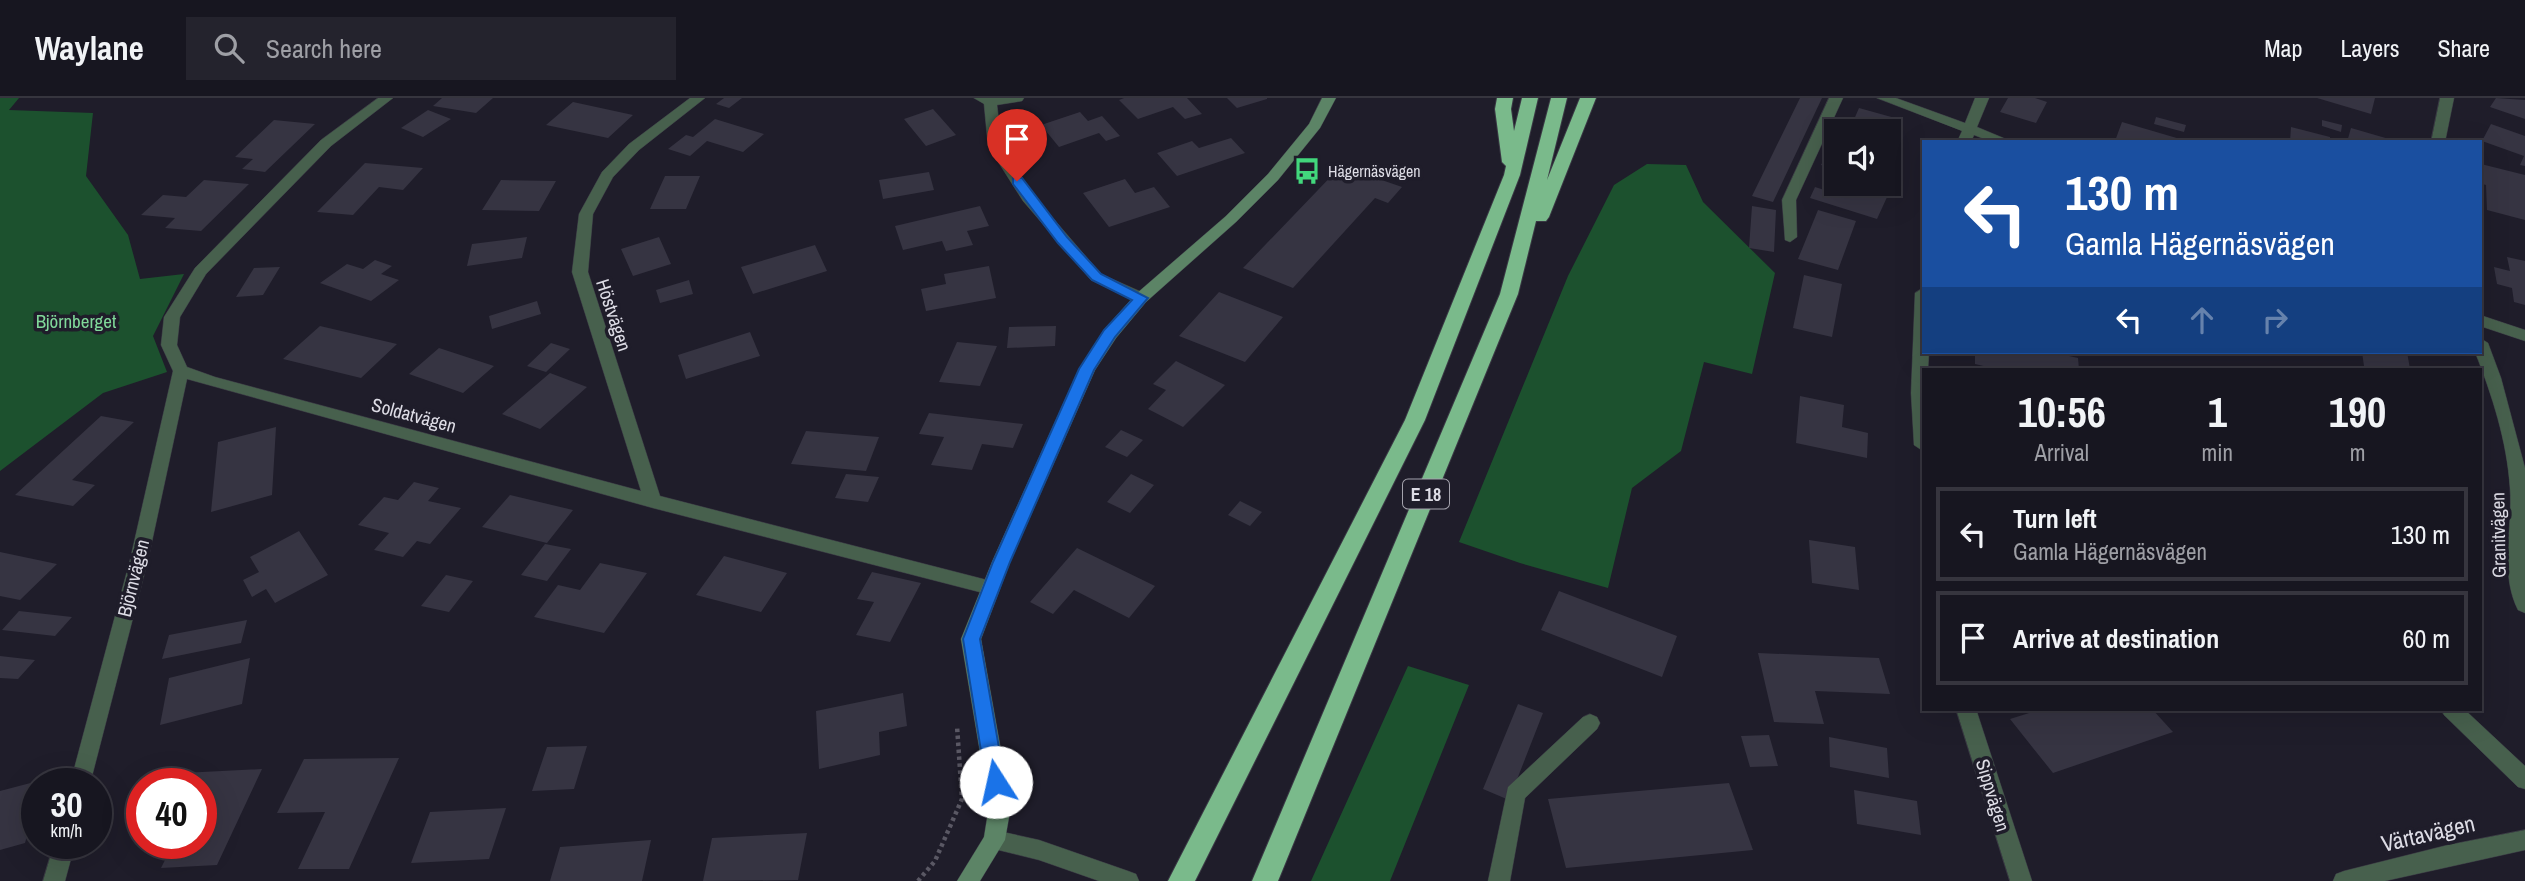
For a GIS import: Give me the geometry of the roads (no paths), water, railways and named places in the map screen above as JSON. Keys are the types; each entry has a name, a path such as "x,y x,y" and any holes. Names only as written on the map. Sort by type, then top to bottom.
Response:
{"highway":[{"path":"1505,98 1503,109 1512,175"},
{"name":"E 18","path":"1181,881 1415,420 1512,175 1530,98"},
{"name":"E 18","path":"1265,881 1509,293 1559,98"},
{"path":"1509,293 1588,98"}],"street":[{"path":"181,371 169,345 172,317 200,271 326,143 386,98"},
{"name":"Höstvägen","path":"653,501 580,272 586,214 607,175 634,147 698,98"},
{"path":"1017,98 985,100 995,146 1028,198 1097,277 1141,298"},
{"path":"968,881 993,840 1000,806 971,639 1087,369 1110,334 1141,298 1231,219 1273,177 1315,125 1329,98"},
{"path":"1790,237 1789,201 1836,98"},
{"path":"1884,98 1966,135 1995,140"},
{"path":"1966,135 1982,98"},
{"path":"2438,140 2447,98"},
{"path":"1922,318 1919,393 1922,432"},
{"path":"2482,321 2525,336"},
{"name":"Granitvägen","path":"2482,348 2493,375 2514,454 2519,491 2515,564 2525,605"},
{"name":"Soldatvägen","path":"181,371 211,382 653,501 991,588"},
{"name":"Björnvägen","path":"84,768 139,560 181,371"},
{"name":"Sippvägen","path":"1967,711 2021,881"},
{"path":"2453,711 2525,780"},
{"path":"1499,881 1515,794 1590,723"},
{"path":"993,840 1039,850 1124,879"},
{"name":"Värtavägen","path":"2344,881 2448,855 2525,840"},
{"path":"54,881 60,859"}],"place":[{"name":"Hägernäsvägen","path":"1307,171"}],"park label":[{"name":"Björnberget","path":"76,321"}]}
